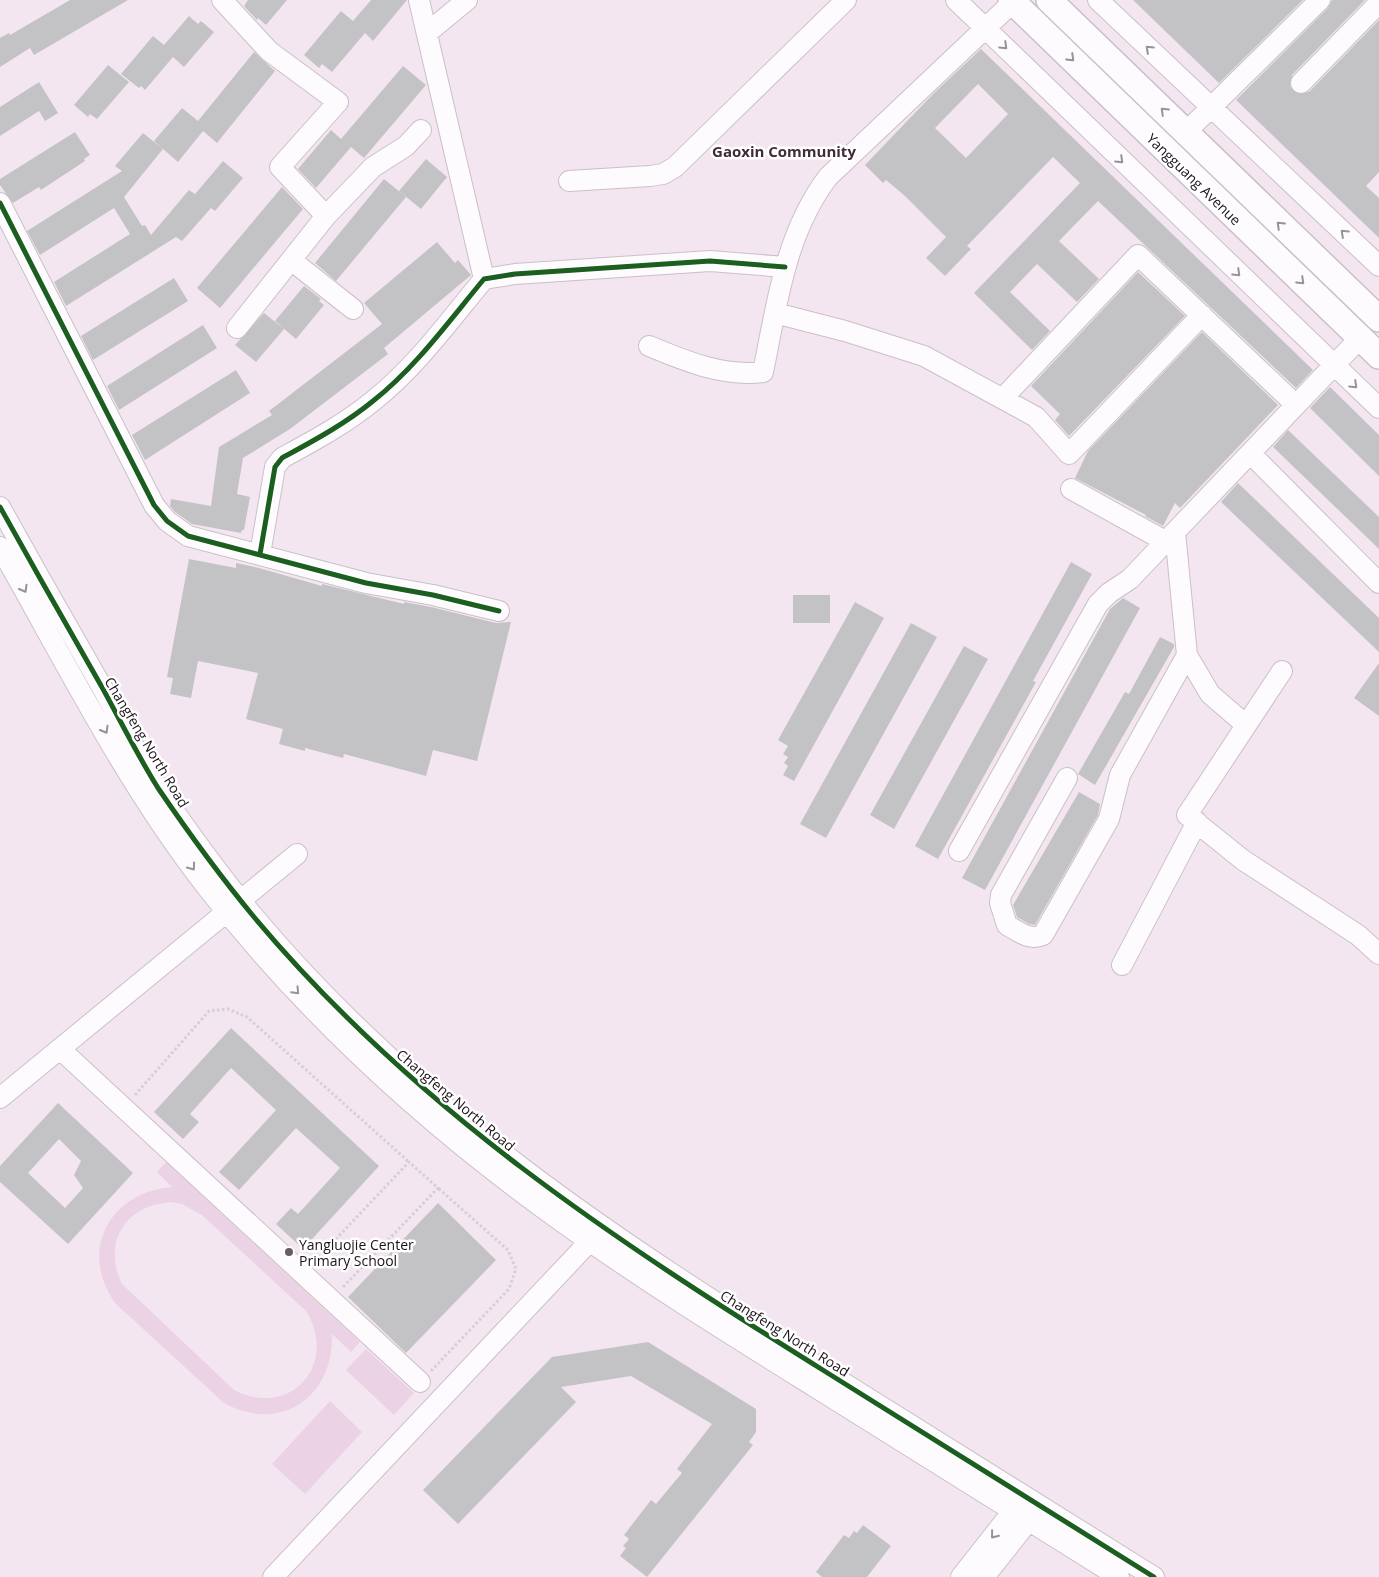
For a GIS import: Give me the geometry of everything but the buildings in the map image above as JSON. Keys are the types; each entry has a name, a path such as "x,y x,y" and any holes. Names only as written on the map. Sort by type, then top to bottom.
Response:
{"main road":[{"name":"Yangguang Avenue","path":"1049,0 1379,318"},
{"name":"Yangguang Avenue","path":"1012,1 1379,356"}],"street":[{"path":"222,0 269,52 338,102 280,167 326,216"},
{"path":"419,0 484,279"},
{"path":"427,33 467,0"},
{"path":"569,181 650,176 663,174 674,167 846,0"},
{"path":"956,0 1379,408"},
{"path":"1098,0 1379,266"},
{"path":"1185,132 1320,0"},
{"path":"649,346 681,359 717,370 742,374 763,372 785,267 794,237 806,210 828,177 986,28 1012,1"},
{"path":"1301,83 1379,3"},
{"path":"237,328 326,216 373,167 406,146 421,130"},
{"path":"0,203 160,513 188,536 366,583 433,595 499,612"},
{"path":"1003,398 1138,255 1296,405"},
{"path":"291,260 353,309"},
{"path":"260,554 275,466 282,458 354,415 390,387 424,351 484,279 572,269 710,261 785,267"},
{"path":"775,313 845,331 924,356 1036,417 1069,454 1202,315"},
{"path":"959,851 1088,617 1109,593 1130,579 1360,338"},
{"path":"1250,453 1379,583"},
{"path":"1071,489 1166,540"},
{"name":"Changfeng North Road","path":"0,507 156,784 230,901 280,974 370,1064 470,1152 590,1241 728,1332 1026,1508 1154,1577"},
{"path":"1166,540 1187,655 1210,694 1246,725"},
{"name":"Changfeng North Road","path":"0,546 140,794 230,901 294,962 382,1051 446,1108 527,1173 620,1240 1026,1508 1119,1577"},
{"path":"1067,778 1001,895 1004,919 1007,925 1036,939 1043,935 1109,819 1120,774 1187,655"},
{"path":"1282,671 1187,815 1243,860 1358,935 1379,954"},
{"path":"1122,965 1197,822"},
{"path":"0,1098 293,849"},
{"path":"0,1082 230,901"},
{"path":"60,1048 420,1382"},
{"path":"273,1577 590,1241"},
{"path":"961,1577 1026,1508"},
{"path":"984,1577 1026,1508"}],"path":[{"path":"124,1107 209,1011 228,1009 247,1017 508,1250 516,1269 509,1289 420,1382"},
{"path":"303,1273 409,1162"},
{"path":"331,1299 438,1188"}],"shaded area":[{"path":"166,1162 360,1342 351,1352 332,1334 330,1356 324,1376 313,1392 300,1404 283,1411 265,1414 245,1412 224,1403 115,1303 104,1283 100,1263 100,1244 106,1227 117,1212 132,1200 150,1191 172,1187 157,1172","holes":["171,1202 182,1204 202,1215 306,1311 315,1331 317,1350 312,1367 303,1382 290,1392 274,1397 255,1397 234,1390 122,1284 116,1269 115,1254 117,1241 122,1229 130,1218 141,1210 155,1205"]},
{"path":"366,1349 414,1393 394,1415 346,1370"},
{"path":"330,1401 362,1432 305,1494 272,1464"}],"cycle path":[{"path":"0,203 154,505 167,521 188,536 366,583 433,595 499,611"},
{"path":"260,554 275,467 282,458 340,425 389,388 432,343 484,279 515,274 710,261 785,267"},
{"path":"0,507 144,764 181,821 254,917 316,987 382,1051 450,1111 521,1167 595,1221 747,1322 1154,1577"}],"place":[{"name":"Yangluojie Center Primary School","path":"289,1252"}],"district":[{"name":"Gaoxin Community","path":"784,151"}]}
